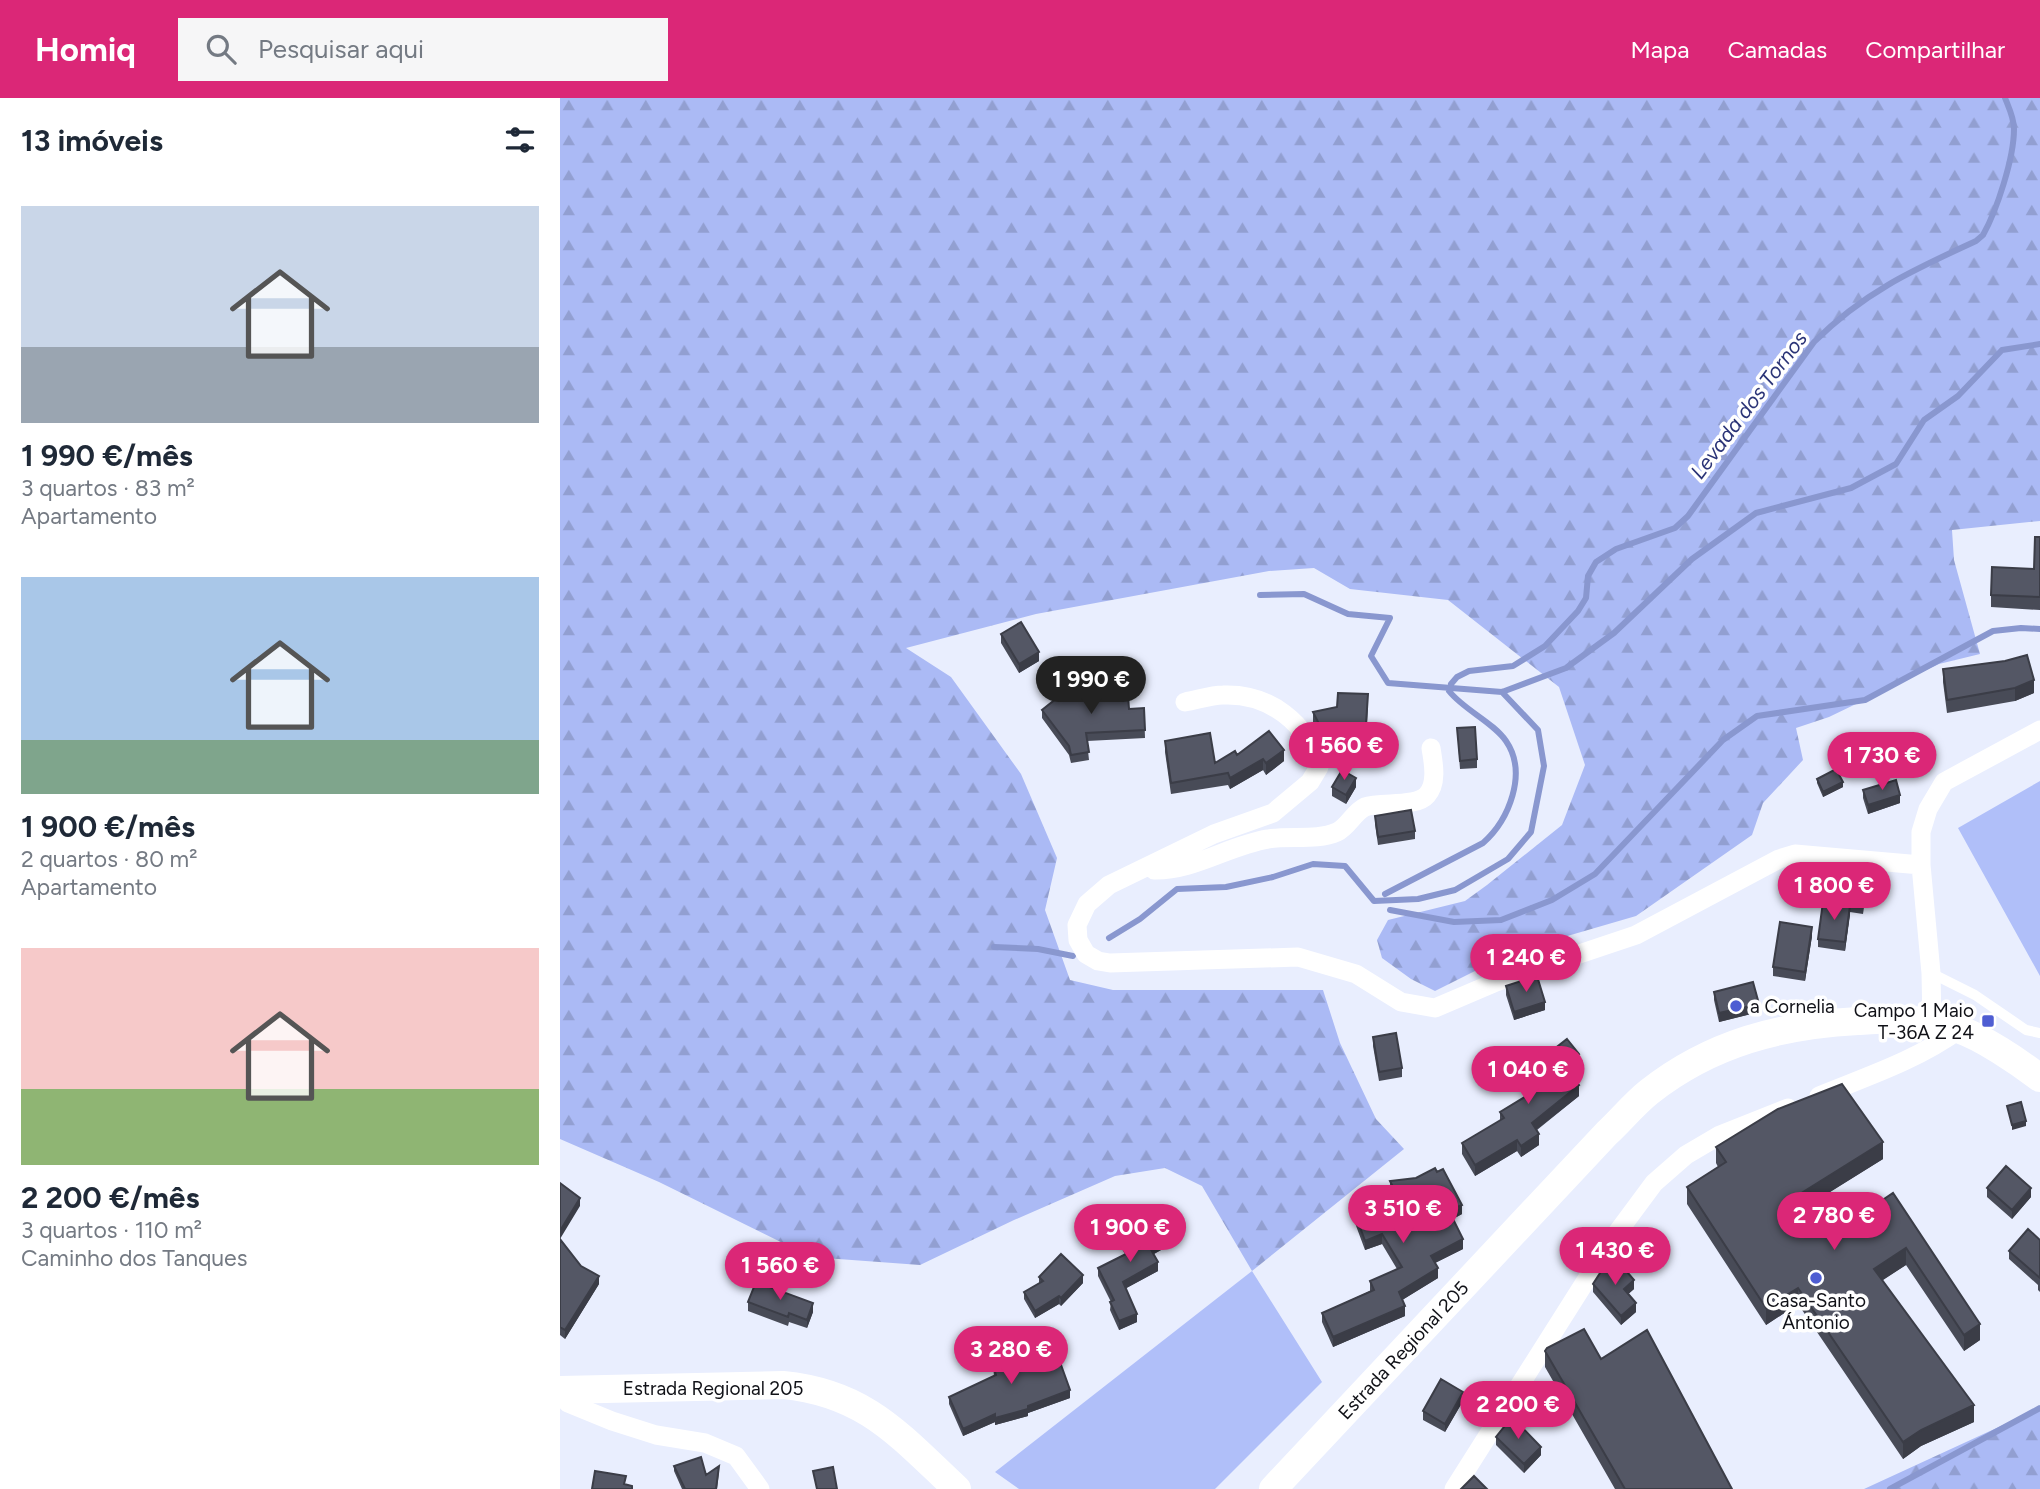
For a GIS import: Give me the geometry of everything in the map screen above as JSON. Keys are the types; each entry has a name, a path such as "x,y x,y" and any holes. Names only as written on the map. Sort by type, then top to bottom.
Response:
{"main road":[{"name":"Estrada Regional 205","path":"1273,1489 1607,1133 1649,1092 1719,1051 1781,1029 1821,1023 1906,1018 1960,1029 2023,1065 2040,1078"},
{"name":"Estrada Regional 205","path":"560,1392 783,1385 809,1387 832,1394 885,1422 957,1489"}],"street":[{"path":"1185,702 1223,695 1256,699 1278,708 1301,729 1314,748 1319,767 1310,782 1273,813 1214,834 1109,885 1087,904 1077,925 1078,940 1092,958 1110,964 1298,957 1356,974 1401,1002 1435,1008 1496,982 1636,935 1779,859 1795,854 1921,865"},
{"path":"1932,1022 1931,974 1921,865 1921,832 1928,809 1944,782 2040,730"},
{"path":"1143,870 1177,868 1267,839 1330,834 1340,831 1365,807 1418,801 1427,796 1433,783 1431,748"},
{"path":"1454,1489 1611,1241 1654,1183 1686,1155 1720,1135 1907,1061 1937,1046 1960,1029"},
{"path":"560,1392 568,1403 612,1420 656,1435 705,1443 736,1456 760,1489"}],"lane":[{"path":"1931,974 1975,995 2026,1030 2040,1033"}],"shaded area":[{"path":"2040,781 2040,976 1958,828"},
{"path":"1252,1271 1322,1382 1215,1489 1019,1489 995,1472"}],"green space":[{"path":"560,98 2040,98 2040,521 1952,530 1954,560 1980,654 1939,664 1829,717 1796,728 1803,760 1763,803 1752,835 1636,916 1533,946 1435,991 1411,979 1382,958 1377,940 1388,920 1465,901 1487,885 1562,825 1585,765 1559,687 1448,600 1350,589 1314,568 1269,571 1036,614 906,648 951,677 1021,774 1057,858 1045,910 1070,980 1113,990 1323,990 1340,1043 1376,1119 1404,1149 1252,1271 1202,1186 1165,1168 1115,1176 920,1265 811,1257 659,1182 560,1139"},
{"path":"2040,1408 2040,1489 1864,1489"}],"building":[{"path":"2035,537 2040,537 2040,597 1991,595 1992,567 2034,569"},
{"path":"1021,622 1039,652 1019,664 1001,634"},
{"path":"2027,655 2034,680 2015,688 1947,700 1943,669 2005,661"},
{"path":"1081,679 1096,698 1128,696 1129,709 1144,708 1145,730 1086,733 1089,752 1071,755 1069,746 1042,710"},
{"path":"1338,693 1368,694 1366,724 1381,725 1380,743 1336,740 1336,734 1325,736 1313,712 1337,707"},
{"path":"1475,727 1477,759 1460,761 1457,728"},
{"path":"1269,731 1284,750 1266,763 1263,759 1230,778 1228,773 1171,783 1165,741 1210,733 1215,763 1235,751 1237,755"},
{"path":"1836,769 1843,782 1823,792 1817,779"},
{"path":"1342,770 1356,778 1346,795 1332,787"},
{"path":"1896,780 1900,795 1868,805 1863,790"},
{"path":"1411,810 1415,831 1378,837 1375,816"},
{"path":"1839,881 1866,885 1863,906 1837,902"},
{"path":"1823,902 1850,906 1845,942 1818,939"},
{"path":"1780,922 1812,927 1805,972 1773,967"},
{"path":"1537,976 1545,1002 1514,1012 1506,986"},
{"name":"a Cornelia","path":"1753,982 1759,1004 1719,1013 1714,992"},
{"path":"1396,1033 1402,1068 1379,1072 1373,1037"},
{"path":"1567,1039 1579,1054 1564,1066 1579,1085 1532,1123 1539,1134 1521,1146 1517,1140 1475,1165 1462,1143 1504,1118 1500,1112 1543,1086 1530,1068"},
{"path":"1842,1084 1883,1142 1795,1197 1812,1224 1836,1217 1843,1227 1893,1193 1980,1324 1964,1335 1906,1248 1874,1269 1974,1405 1921,1430 1903,1442 1798,1288 1766,1308 1687,1187 1726,1162 1716,1147 1778,1109"},
{"path":"2021,1102 2026,1121 2012,1125 2007,1106"},
{"path":"2006,1166 2031,1188 2012,1210 1987,1188"},
{"path":"1435,1168 1437,1172 1443,1169 1462,1205 1449,1211 1463,1239 1431,1256 1438,1268 1399,1292 1405,1306 1333,1337 1322,1313 1374,1290 1370,1281 1402,1267 1382,1234 1365,1241 1355,1213 1398,1197 1390,1181 1416,1178"},
{"path":"560,1183 580,1198 560,1231"},
{"path":"1147,1216 1161,1242 1150,1248 1158,1262 1123,1282 1137,1314 1119,1321 1110,1302 1114,1300 1098,1268 1128,1253 1117,1233"},
{"path":"2028,1229 2040,1240 2040,1278 2009,1251"},
{"path":"560,1239 581,1266 599,1276 565,1330 560,1327"},
{"path":"1061,1254 1083,1275 1061,1298 1059,1296 1035,1311 1024,1292 1043,1281 1039,1277"},
{"path":"1615,1258 1634,1280 1624,1289 1636,1303 1621,1316 1593,1284 1602,1270"},
{"path":"756,1282 813,1303 807,1320 789,1313 788,1317 748,1302"},
{"path":"1584,1329 1601,1359 1647,1330 1732,1489 1625,1489 1545,1351"},
{"path":"1020,1342 1027,1362 1056,1351 1070,1390 1028,1406 1028,1409 995,1418 995,1414 963,1429 949,1397 996,1375 993,1366 1002,1363 999,1344"},
{"path":"1441,1379 1463,1392 1445,1424 1423,1411"},
{"path":"1512,1417 1541,1447 1524,1464 1496,1437"},
{"path":"701,1457 706,1475 719,1466 716,1489 685,1489 674,1466"},
{"path":"833,1467 837,1489 817,1489 813,1471"},
{"path":"595,1471 626,1476 624,1484 632,1486 632,1489 592,1489"},
{"path":"1474,1476 1487,1489 1461,1489"}],"waterway":[{"name":"Levada dos Tornos","path":"1451,684 1457,677 1469,671 1513,666 1545,646 1578,611 1586,598 1588,576 1596,562 1616,549 1675,528 1688,516 1814,342 1833,324 1890,284 1983,235 1999,198 2011,154 2014,125 2005,98"},
{"path":"1260,595 1304,594 1348,614 1390,618 1371,656 1388,683 1502,692 1566,668 1614,633 1692,559 1756,513 1851,488 1896,464 1924,420 1958,396 2002,350 2040,344"},
{"name":"Levada dos Tornos","path":"1390,910 1454,922 1501,920 1552,900 1595,874 1723,740 1757,716 1865,700 1993,631 2040,629"},
{"name":"Levada dos Tornos","path":"1385,894 1483,843 1501,822 1513,795 1515,767 1506,741 1449,691"},
{"path":"1109,938 1140,919 1177,889 1226,887 1273,877 1313,864 1345,866 1374,901 1418,899 1455,890 1508,859 1531,832 1544,766 1538,730 1502,692"},
{"path":"994,947 1038,949 1073,956"},
{"path":"1890,1489 2040,1408"}],"place":[{"name":"a Cornelia","path":"1736,1006"},
{"name":"Campo 1 Maio T-36A Z 24","path":"1988,1021"},
{"name":"Casa-Santo Ántonio","path":"1816,1278"}]}
